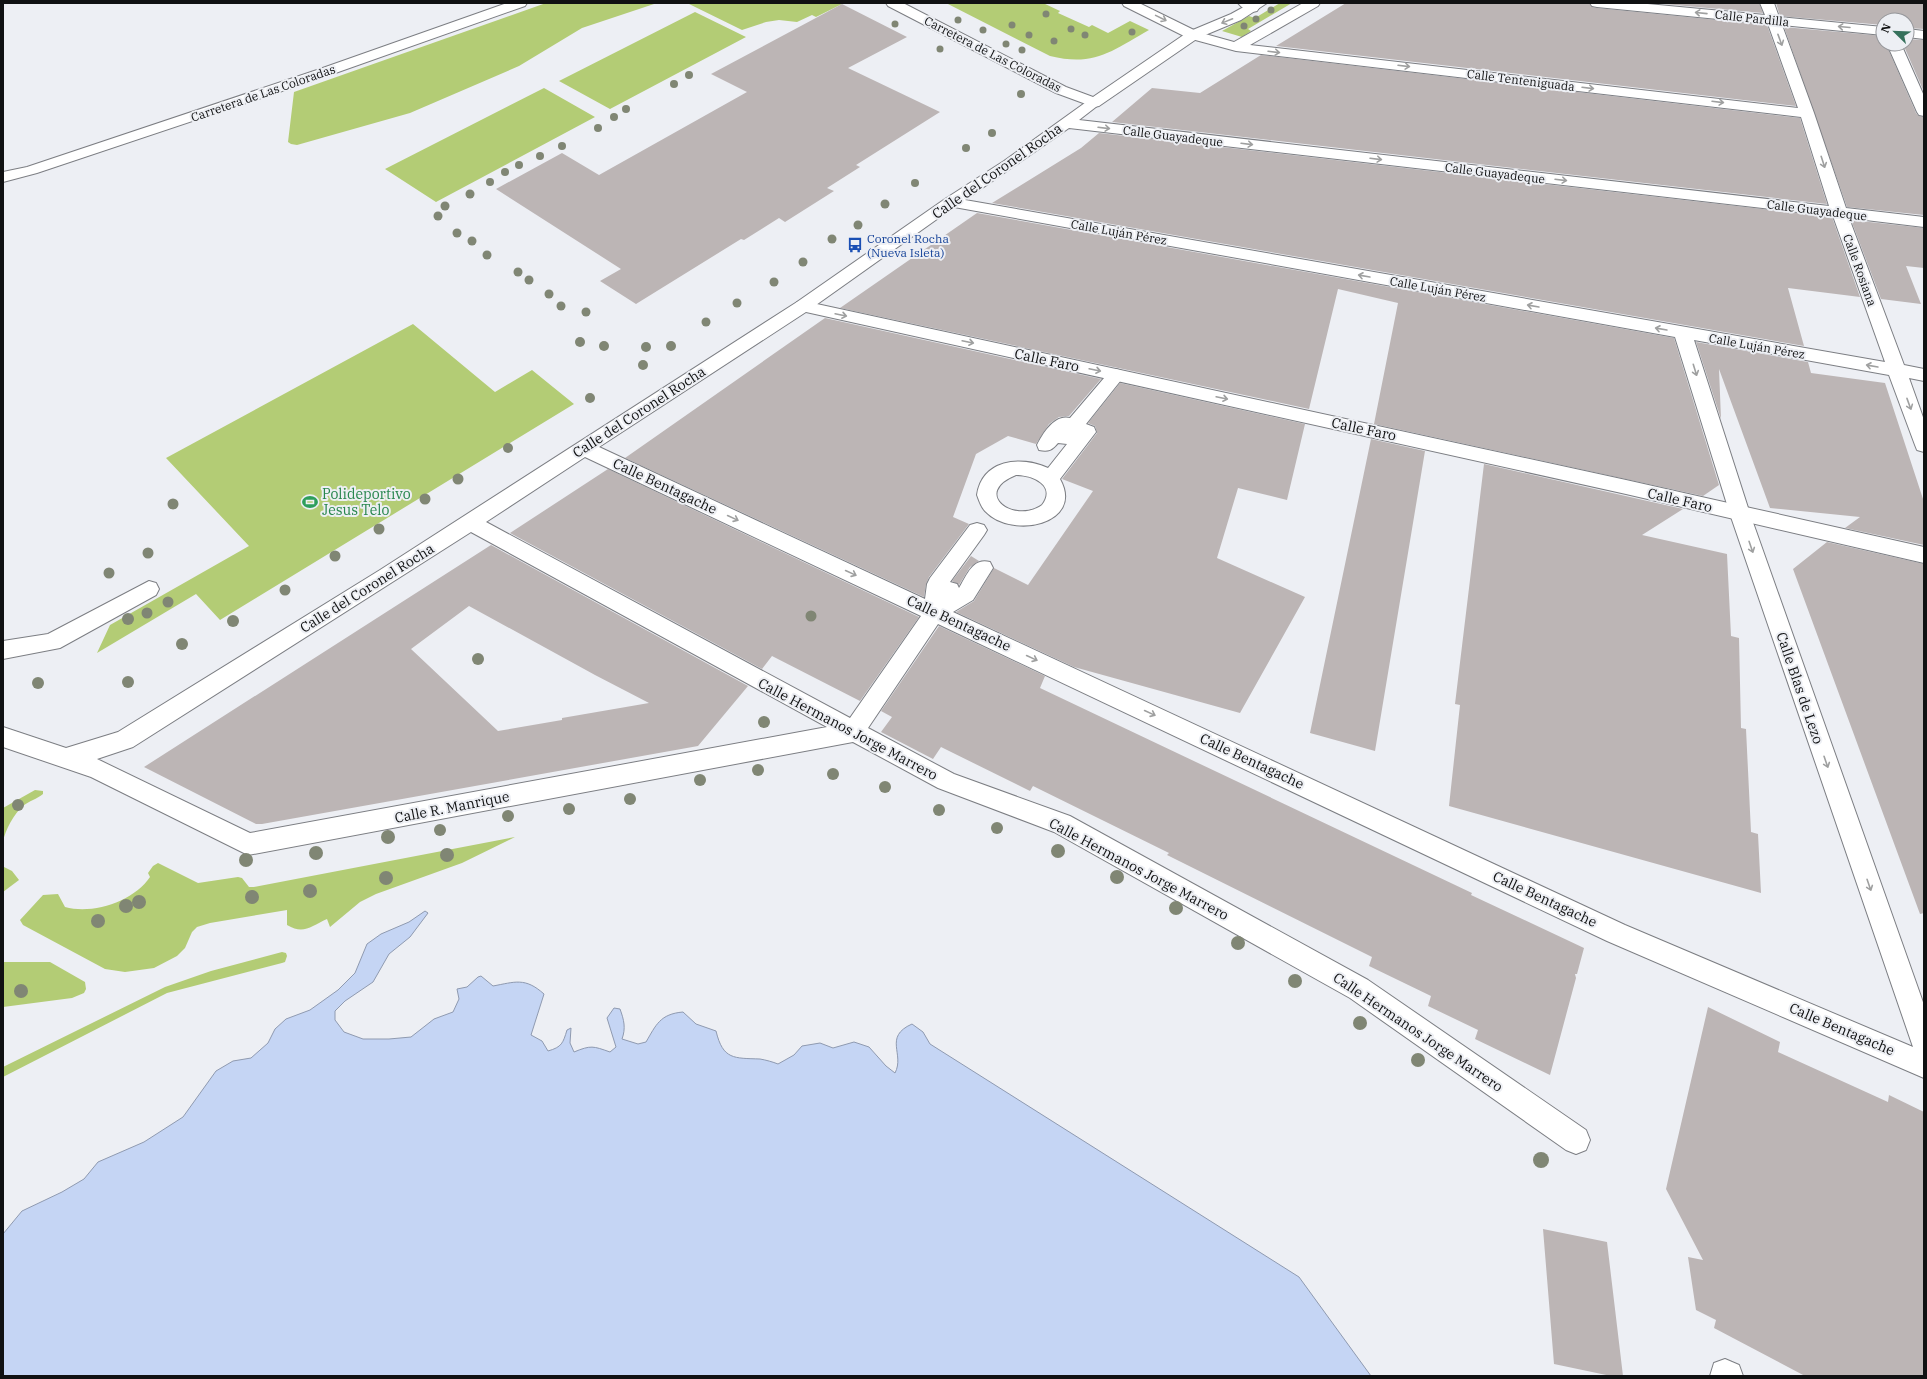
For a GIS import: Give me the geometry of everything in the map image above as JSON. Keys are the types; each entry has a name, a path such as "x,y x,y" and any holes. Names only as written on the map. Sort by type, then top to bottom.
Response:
{"street":[{"name":"Carretera de Las Coloradas","path":"3,177 32,170 322,74 520,3"},
{"name":"Carretera de Las Coloradas","path":"893,3 1061,90 1094,103"},
{"name":"Calle Tenteniguada","path":"1129,3 1193,35 1236,47 1807,113"},
{"path":"1236,47 1314,3"},
{"name":"Calle Pardilla","path":"1598,3 1875,30"},
{"name":"Calle Rosiana","path":"1767,3 1807,113 1839,212 1924,445"},
{"name":"Calle del Coronel Rocha","path":"67,758 125,740 387,576 803,306 1193,35 1236,17 1252,5"},
{"path":"1898,52 1924,112"},
{"name":"Calle Guayadeque","path":"1065,124 1924,222"},
{"name":"Calle Luján Pérez","path":"951,202 1924,375"},
{"name":"Calle Faro","path":"803,306 1924,555"},
{"name":"Calle Blas de Lezo","path":"1683,333 1740,514 1924,1042"},
{"path":"1046,473 1024,468 1014,468 996,475 986,488 988,503 1002,516 1012,519 1036,518 1046,513 1056,498 1056,490 1045,475 1046,473 1060,440 1116,375"},
{"path":"1046,473 1087,432 1060,440"},
{"name":"Calle Bentagache","path":"584,448 1616,933 1924,1065"},
{"path":"935,612 937,584 982,532 1002,516"},
{"name":"Calle Hermanos Jorge Marrero","path":"470,522 853,732 946,781 1062,824 1352,985 1576,1140"},
{"path":"935,612 966,594 983,568"},
{"path":"3,650 52,642 149,589"},
{"path":"853,732 950,590"},
{"name":"Calle R. Manrique","path":"3,737 98,769 248,844 853,732"}],"green space":[{"path":"546,3 657,3 582,28 519,66 410,113 297,145 288,142 294,92"},
{"path":"687,3 842,4 816,17 812,15 797,22 779,20 766,22 742,30"},
{"path":"946,3 1043,3 1060,11 1058,13 1089,27 1092,25 1108,33 1130,21 1149,30 1102,55 1079,60 1065,59 1050,56"},
{"path":"1280,3 1292,3 1248,29 1251,31 1242,37 1222,31 1249,16 1255,18"},
{"path":"695,12 746,37 610,109 559,81"},
{"path":"544,88 595,117 436,202 385,169"},
{"name":"Polideportivo Jesus Telo","path":"413,324 495,392 532,370 574,404 220,620 196,594 97,653 110,625 249,546 166,458"},
{"path":"35,790 43,791 43,794 25,804 20,809 8,827 3,842 3,808"},
{"path":"515,837 462,863 376,894 360,902 330,927 327,919 312,927 303,929 293,928 287,925 287,910 210,923 197,927 192,932 185,948 177,956 154,968 125,972 105,969 23,925 20,920 43,895 58,894 65,907 76,909 88,909 112,904 134,893 143,886 150,877 148,873 153,866 158,863 198,883 238,877 242,878 249,887 254,887"},
{"path":"3,862 4,867 12,871 19,880 3,892"},
{"path":"282,952 286,953 287,956 285,962 167,993 3,1077 3,1067 165,987 211,971"},
{"path":"3,962 50,962 85,982 86,989 84,993 72,998 3,1007"}],"water":[{"path":"425,911 428,913 410,937 389,954 373,982 345,1001 335,1011 335,1020 344,1032 363,1039 411,1037 434,1019 453,1012 459,999 457,989 467,987 481,976 493,986 520,982 531,985 544,994 531,1035 542,1041 548,1051 561,1044 567,1030 571,1028 570,1043 574,1052 592,1047 610,1052 616,1047 607,1018 614,1008 620,1009 623,1017 624,1028 622,1039 638,1044 646,1042 656,1026 664,1018 675,1013 683,1012 696,1024 716,1031 722,1047 731,1056 760,1059 778,1064 794,1055 802,1046 820,1043 833,1048 854,1042 869,1047 886,1066 895,1073 898,1059 896,1046 899,1034 903,1029 912,1024 923,1032 930,1044 1299,1277 1371,1376 3,1376 3,1234 22,1211 62,1192 84,1179 98,1162 144,1142 183,1117 216,1071 233,1061 251,1058 268,1043 275,1029 286,1019 310,1010 338,990 355,973 367,944 381,934 409,922"}],"building":[{"path":"1346,3 1589,3 1592,7 1597,8 1767,25 1796,106 1276,46"},
{"path":"1653,3 1759,3 1763,13"},
{"path":"1776,3 1924,3 1924,29 1915,28 1915,12 1875,12 1875,24 1780,16"},
{"path":"842,4 907,37 848,68 940,112 856,165 860,167 827,188 834,191 785,222 779,218 744,240 741,239 636,304 600,281 621,269 496,189 562,153 599,175 747,92 711,74"},
{"path":"1784,27 1875,35 1875,52 1889,52 1916,113 1919,116 1924,117 1924,215 1847,207"},
{"path":"1915,39 1924,40 1924,92 1906,52 1915,52"},
{"path":"1261,55 1800,118 1827,204 1112,122 1152,88 1200,93"},
{"path":"1099,133 1832,217 1860,297 1788,288 1804,346 992,203 1081,148"},
{"path":"977,213 1674,338 1719,485 1703,496 1374,424 1398,303 1338,289 1309,409 840,308"},
{"path":"1851,220 1924,228 1924,268 1906,266 1921,304 1881,299"},
{"path":"825,318 1101,379 1069,416 1059,417 1049,424 1036,444 1008,436 976,454 953,517 969,524 929,577 926,584 924,597 625,458"},
{"path":"1696,342 1808,362 1811,373 1885,383 1924,502 1924,545 1845,528 1860,517 1770,508 1719,369 1721,419"},
{"path":"1120,383 1305,424 1287,500 1238,488 1217,558 1305,597 1240,713 1074,667 956,612 974,601 994,568 1028,585 1093,491 1062,479 1097,433 1095,426 1088,423"},
{"path":"1371,439 1425,451 1375,751 1310,733"},
{"path":"1484,464 1683,509 1642,535 1727,554 1731,636 1739,638 1741,728 1746,729 1751,832 1758,834 1761,893 1449,806 1460,705 1455,704"},
{"path":"608,469 919,617 860,701 772,656 762,669 510,533"},
{"path":"1827,542 1924,564 1924,913 1920,914 1793,569"},
{"path":"491,545 748,686 698,746 262,824 256,824 144,767","holes":["469,606 649,703 498,731 411,649"]},
{"path":"971,556 979,561 970,567 959,585 952,581"},
{"path":"939,626 1045,676 1040,688 1472,893 1471,895 1584,948 1577,974 1575,974 1576,978 1550,1075 1475,1039 1478,1030 1428,1006 1431,996 1369,966 1372,957 1167,855 1169,853 1033,786 1030,791 941,747 933,759 881,732 892,717 881,711"},
{"path":"1708,1007 1780,1042 1778,1052 1888,1102 1889,1095 1924,1112 1924,1376 1805,1376 1714,1328 1716,1320 1696,1310 1688,1257 1703,1260 1666,1189"},
{"path":"1543,1229 1607,1242 1623,1376 1611,1376 1554,1364"}],"place":[{"name":"Coronel Rocha (Nueva Isleta)","path":"855,245"},
{"name":"Polideportivo Jesus Telo","path":"310,502"}]}
